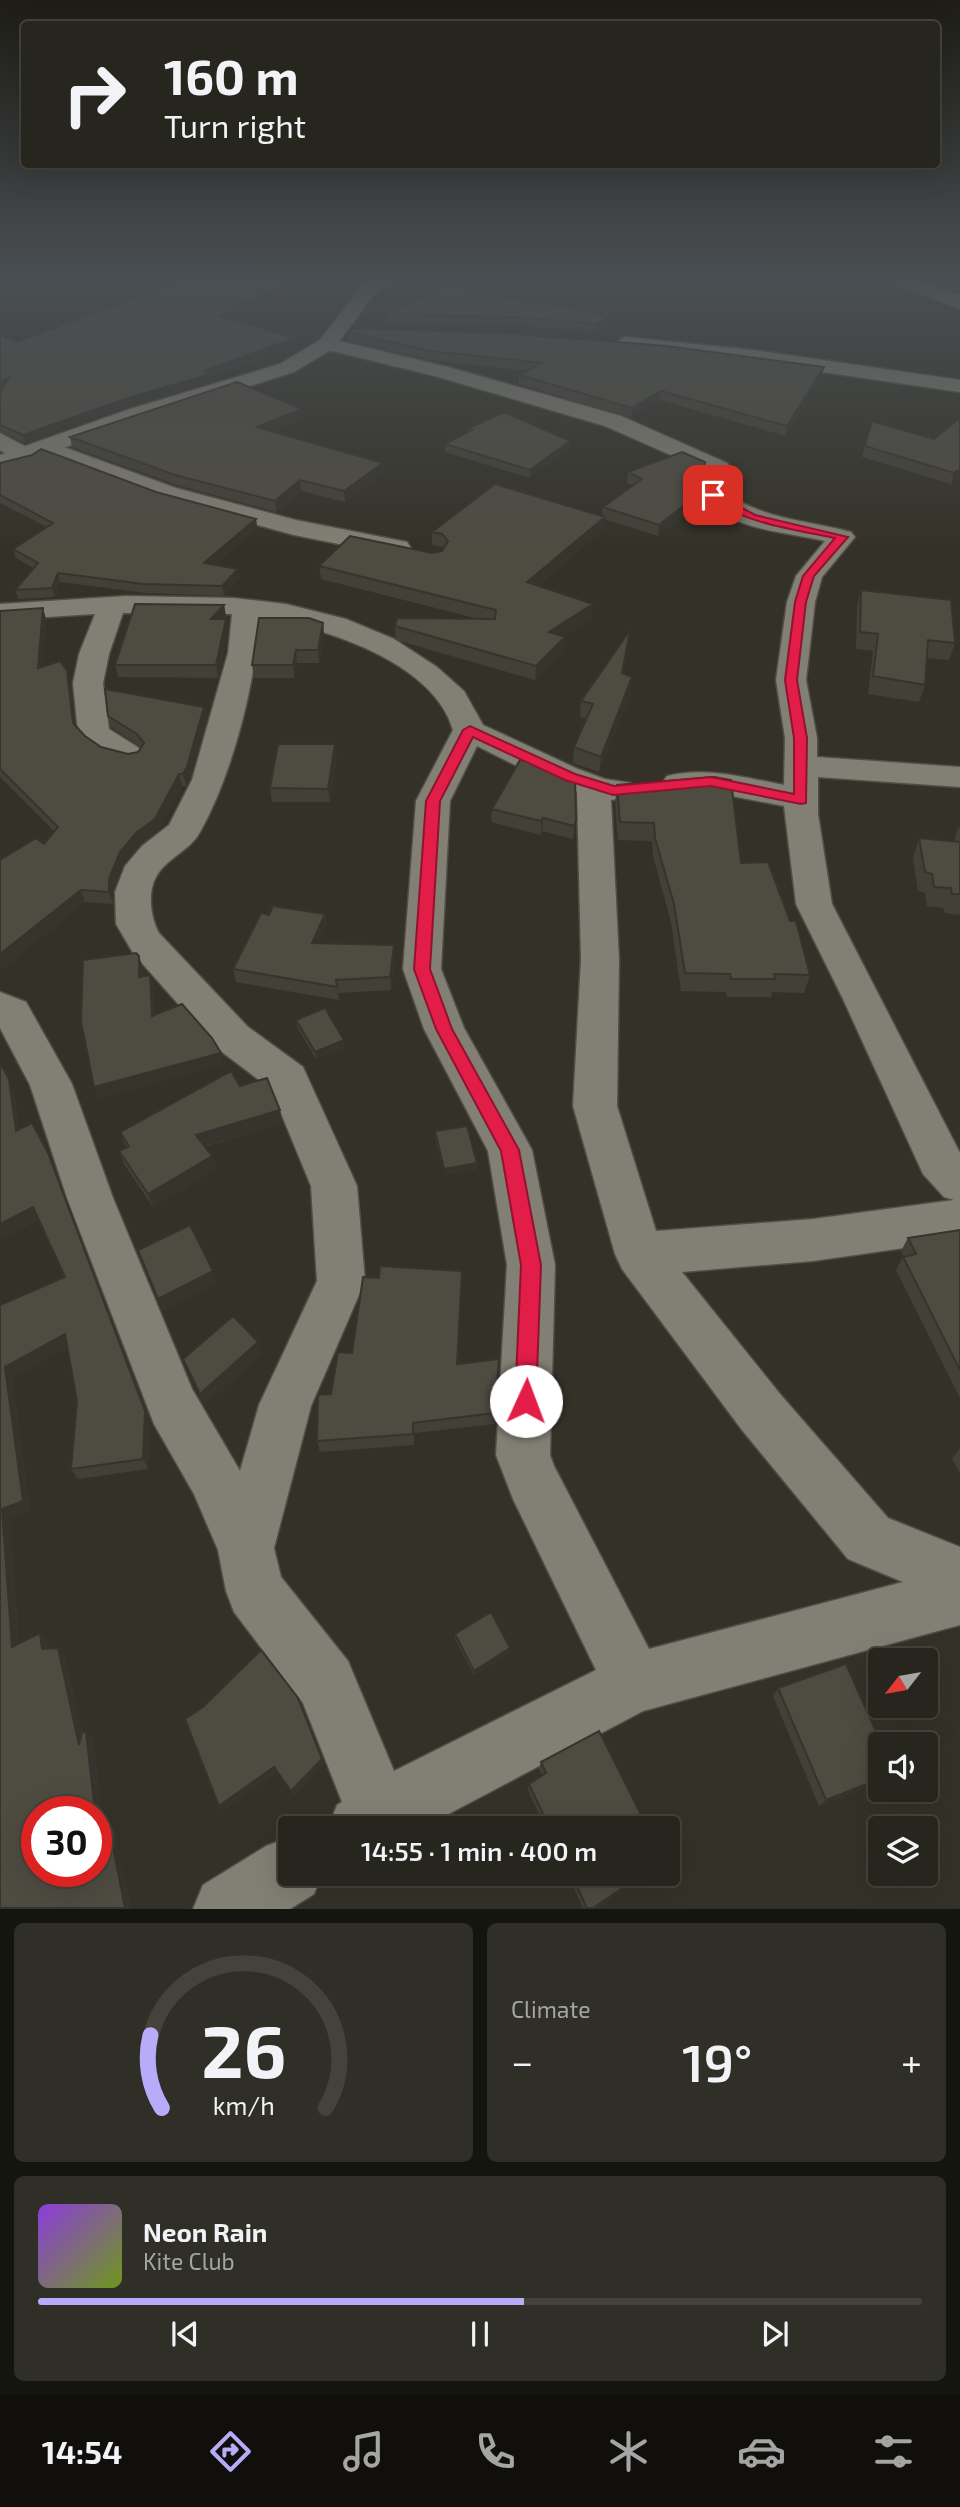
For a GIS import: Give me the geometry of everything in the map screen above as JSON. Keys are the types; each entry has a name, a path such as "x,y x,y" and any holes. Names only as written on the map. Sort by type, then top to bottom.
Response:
{"street":[{"path":"0,463 138,414 287,368"},
{"path":"430,368 613,421 719,468 713,495 733,509 752,517 842,537 809,576 801,602 791,680 801,738 801,783 814,904 863,999 939,1161 960,1182"},
{"path":"836,368 960,386"},
{"path":"0,440 167,493 294,527 420,553"},
{"path":"0,612 180,604 302,614 384,643 412,661 447,690 464,711 470,730 433,801 422,969 444,1029 510,1150 531,1265 523,1455 532,1480 634,1683"},
{"path":"112,606 94,654 88,683 94,733 128,755"},
{"path":"246,608 243,653 209,780 183,832 155,854 138,875 133,892 135,924 146,943 233,1038 288,1079 334,1186 341,1281 285,1405 246,1548"},
{"path":"470,730 594,786 613,791 711,782 801,783 960,778"},
{"path":"594,786 600,960 595,1106 639,1254 761,1412 868,1539 960,1576"},
{"path":"0,1007 12,1013 51,1084 90,1198 173,1406 213,1475 246,1548 255,1591 326,1684 367,1816"},
{"path":"639,1254 813,1240 960,1220"},
{"path":"379,1816 423,1790 634,1683 960,1596"}],"building":[{"path":"0,368 212,368 204,371 211,374 128,398 23,435 0,425 0,392 9,378 0,381"},
{"path":"532,368 823,368 787,426 661,391 632,408 519,375"},
{"path":"237,382 302,409 257,427 383,463 344,491 300,480 275,501 175,475 70,437"},
{"path":"504,412 570,441 530,470 445,444 472,430 467,429"},
{"path":"960,418 960,469 954,473 865,446 872,421 934,439"},
{"path":"41,449 156,492 256,519 204,563 238,569 222,586 144,584 58,573 52,588 15,590 38,563 13,549 53,523 0,495 0,463 32,455"},
{"path":"682,452 705,462 701,484 705,489 659,525 603,507 642,479 628,472"},
{"path":"495,484 605,517 527,582 593,604 549,632 565,637 536,666 395,626 397,618 495,619 496,610 319,566 350,536 432,553 442,551 448,541 442,534 432,532"},
{"path":"861,590 951,600 955,643 928,640 925,685 873,676 878,634 860,632"},
{"path":"135,604 224,605 211,619 226,619 216,665 115,665"},
{"path":"43,608 38,668 60,661 67,671 73,723 101,747 128,754 138,752 144,743 137,734 108,716 105,689 204,707 187,767 183,774 179,774 155,819 137,832 120,852 109,879 109,892 81,890 0,954 0,860 36,838 44,844 58,827 0,769 0,611"},
{"path":"259,618 309,618 323,623 318,650 296,650 293,665 252,665"},
{"path":"630,630 622,673 632,677 601,757 574,747 593,704 581,701"},
{"path":"278,744 335,744 328,789 270,788"},
{"path":"520,760 544,765 575,779 574,826 492,809"},
{"path":"714,777 731,780 741,863 768,862 790,921 796,921 810,975 774,974 775,979 731,979 730,974 685,973 674,904 655,838 654,823 620,822 617,785"},
{"path":"919,838 960,842 960,894 952,894 951,888 934,887 932,874 925,872"},
{"path":"273,906 325,914 312,943 394,945 390,977 336,980 337,987 233,969 261,913 269,915"},
{"path":"136,953 139,956 139,977 150,975 152,1016 182,1004 212,1038 221,1053 94,1087 81,1021 83,960"},
{"path":"325,1008 344,1040 315,1052 296,1020"},
{"path":"0,1063 9,1079 16,1131 32,1123 48,1153 145,1411 143,1459 71,1469 77,1401 65,1334 5,1367 23,1501 2,1509 12,1647 40,1633 42,1649 58,1648 79,1745 82,1732 86,1732 93,1796 21,1796 21,1887 112,1887 112,1842 125,1908 0,1908 0,1305 65,1277 33,1207 0,1224"},
{"path":"231,1071 240,1086 267,1078 280,1110 196,1135 212,1156 148,1194 119,1151 129,1146 120,1132"},
{"path":"467,1126 477,1163 444,1169 435,1131"},
{"path":"190,1225 213,1271 158,1299 138,1250"},
{"path":"960,1230 960,1370 903,1257 916,1254 908,1238"},
{"path":"380,1266 462,1271 457,1364 499,1359 495,1413 413,1423 413,1434 317,1441 318,1395 331,1394 338,1352 352,1353 363,1277 379,1278"},
{"path":"233,1316 258,1342 200,1394 183,1359"},
{"path":"491,1612 510,1648 474,1671 455,1634"},
{"path":"261,1650 298,1698 322,1759 291,1791 274,1767 219,1806 185,1719 203,1707"},
{"path":"846,1664 876,1732 868,1732 868,1784 826,1800 778,1688"},
{"path":"599,1731 642,1816 544,1816 529,1784 546,1773 541,1762"},
{"path":"577,1886 625,1886 593,1908 587,1908"}],"route":[{"path":"526,1401 531,1265 510,1150 444,1029 422,969 433,801 470,730 570,777 613,791 685,782 711,782 745,786 801,799 801,738 791,680 801,602 809,576 842,537 840,534 752,517 733,509 713,495"}]}
